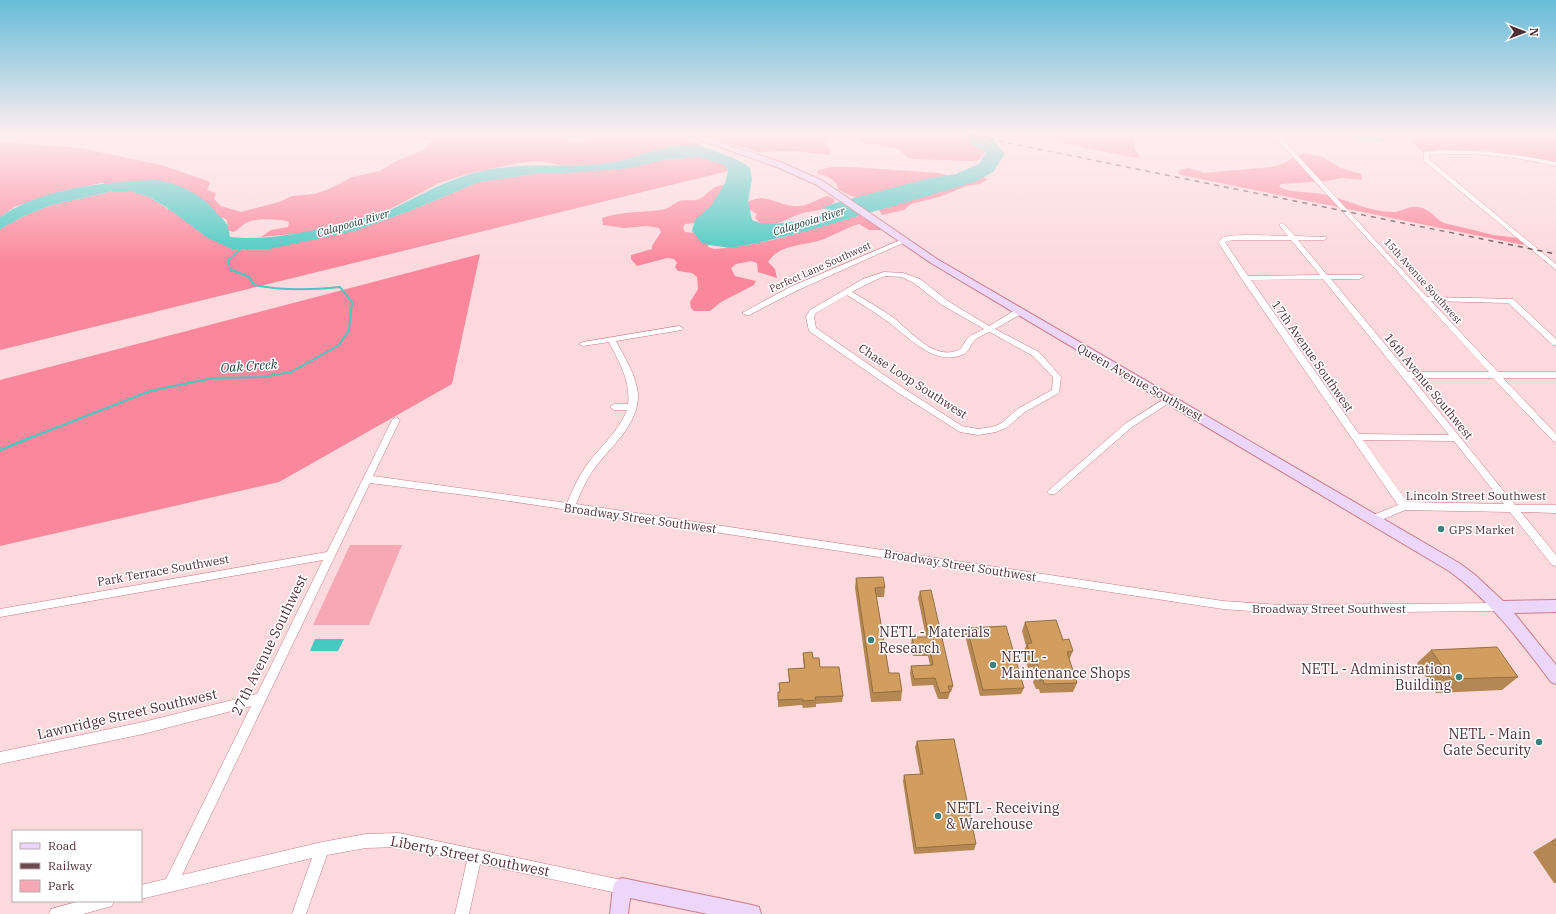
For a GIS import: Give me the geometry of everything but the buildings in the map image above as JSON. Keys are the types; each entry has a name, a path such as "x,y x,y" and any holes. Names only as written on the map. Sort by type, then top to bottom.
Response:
{"main road":[{"name":"Queen Avenue Southwest","path":"809,178 839,195 903,241 1464,573 1501,607 1556,678"},
{"name":"Broadway Street Southwest","path":"1501,607 1556,606"},
{"path":"619,914 622,887"},
{"name":"Liberty Street Southwest","path":"622,887 752,914"}],"street":[{"name":"15th Avenue Southwest","path":"1315,178 1427,299 1456,333 1556,439"},
{"path":"1446,178 1556,268"},
{"name":"16th Avenue Southwest","path":"1282,225 1324,278 1406,375 1511,508 1556,562"},
{"path":"1292,239 1324,238"},
{"name":"17th Avenue Southwest","path":"1292,239 1225,239 1221,242 1404,506"},
{"name":"Perfect Lane Southwest","path":"746,313 794,289 903,241"},
{"name":"Chase Loop Southwest","path":"884,274 903,276 917,281 945,303 1036,354 1057,377 1058,385 1056,391 1022,410 1003,426 978,432 960,429 938,416 812,329 810,317 813,312 847,292 875,277 884,274"},
{"path":"1245,278 1360,277"},
{"path":"847,292 890,320 930,350 943,355 955,355 963,352 968,348 970,340 1020,311"},
{"path":"1427,299 1510,301 1556,343"},
{"path":"583,344 679,328"},
{"path":"570,507 581,482 591,465 624,428 630,416 634,399 631,382 611,339"},
{"path":"1406,375 1556,375"},
{"path":"1052,492 1129,425 1169,399"},
{"path":"614,407 632,407"},
{"name":"27th Avenue Southwest","path":"171,884 259,699 396,420"},
{"path":"1355,437 1455,438"},
{"name":"Broadway Street Southwest","path":"367,479 570,507 1230,605 1281,609 1501,607"},
{"name":"Lincoln Street Southwest","path":"1374,519 1404,506 1556,508"},
{"name":"Park Terrace Southwest","path":"0,613 330,555"},
{"name":"Lawnridge Street Southwest","path":"0,758 143,728 259,699"},
{"name":"Liberty Street Southwest","path":"142,892 322,849 366,841 390,840 475,855 622,887"},
{"path":"299,914 322,849"},
{"path":"462,914 475,855"},
{"path":"56,914 102,902"}],"green space":[{"path":"350,545 402,545 369,625 313,625"}],"shaded area":[{"path":"0,178 198,178 210,183 207,190 216,193 214,199 221,206 241,212 279,202 292,196 314,194 329,189 351,178 456,178 439,183 392,208 330,228 315,232 261,237 271,230 288,227 289,222 269,219 258,220 248,222 233,232 228,230 227,220 223,218 102,183 62,191 14,207 0,217"},
{"path":"509,178 701,178 0,350 0,229 26,215 52,205 113,191 130,191 149,197 232,249 354,231 412,210 479,182"},
{"path":"828,178 985,178 988,179 980,184 967,186 939,197 911,204 904,210 882,215 878,208 839,190 836,183"},
{"path":"1194,178 1362,178 1362,180 1342,178 1326,181 1281,184 1279,187 1297,192 1327,195 1376,210 1396,212 1412,207 1419,207 1427,210 1444,223 1494,235 1518,238 1524,241 1524,245"},
{"path":"722,185 727,187 702,222 685,224 683,228 685,232 695,233 709,240 708,247 714,249 752,244 789,236 862,215 882,230 869,230 859,224 824,239 779,251 768,262 775,269 777,278 758,272 757,263 751,261 736,264 731,268 735,276 756,281 754,285 721,302 710,311 694,311 691,308 690,302 698,289 697,277 692,273 678,271 675,267 677,263 674,259 667,258 637,266 631,259 631,255 652,249 652,246 661,232 659,228 647,226 624,228 603,225 602,218 621,214 665,209 679,201 699,199 713,188"},
{"path":"827,196 833,198 835,201 828,207 803,213 773,224 761,224 755,218 757,214 748,209 748,202 761,198 786,205 800,206"},
{"path":"480,254 452,384 279,482 0,546 0,380"}],"water":[{"name":"Calapooia River","path":"458,178 509,178 479,182 412,210 354,231 269,249 232,249 208,238 166,207 149,197 130,191 113,191 52,205 26,215 0,229 0,217 15,208 47,195 64,190 99,184 156,180 184,188 203,199 225,222 228,227 230,237 263,238 297,234 384,213"},
{"name":"Calapooia River","path":"726,178 752,178 748,201 752,220 768,223 810,219 826,214 827,209 821,208 835,203 926,179 983,178 975,182 807,231 758,243 730,248 703,244 692,231 695,220 711,206 725,183"},
{"path":"315,639 344,639 338,651 310,651"}],"waterway":[{"name":"Oak Creek","path":"230,269 228,260 243,247"},
{"name":"Oak Creek","path":"30,438 150,391 213,378 263,377 291,372 339,345 349,330 352,302 340,287 318,289 265,287 254,285 249,277 230,269"},
{"name":"Oak Creek","path":"0,450 32,437"}],"railway":[{"path":"1179,178 1556,254"}],"place":[{"name":"GPS Market","path":"1441,529"},
{"name":"NETL - Materials Research","path":"871,640"},
{"name":"NETL - Maintenance Shops","path":"993,665"},
{"name":"NETL - Administration Building","path":"1459,677"},
{"name":"NETL - Main Gate Security","path":"1539,742"},
{"name":"NETL - Receiving & Warehouse","path":"938,816"}]}
